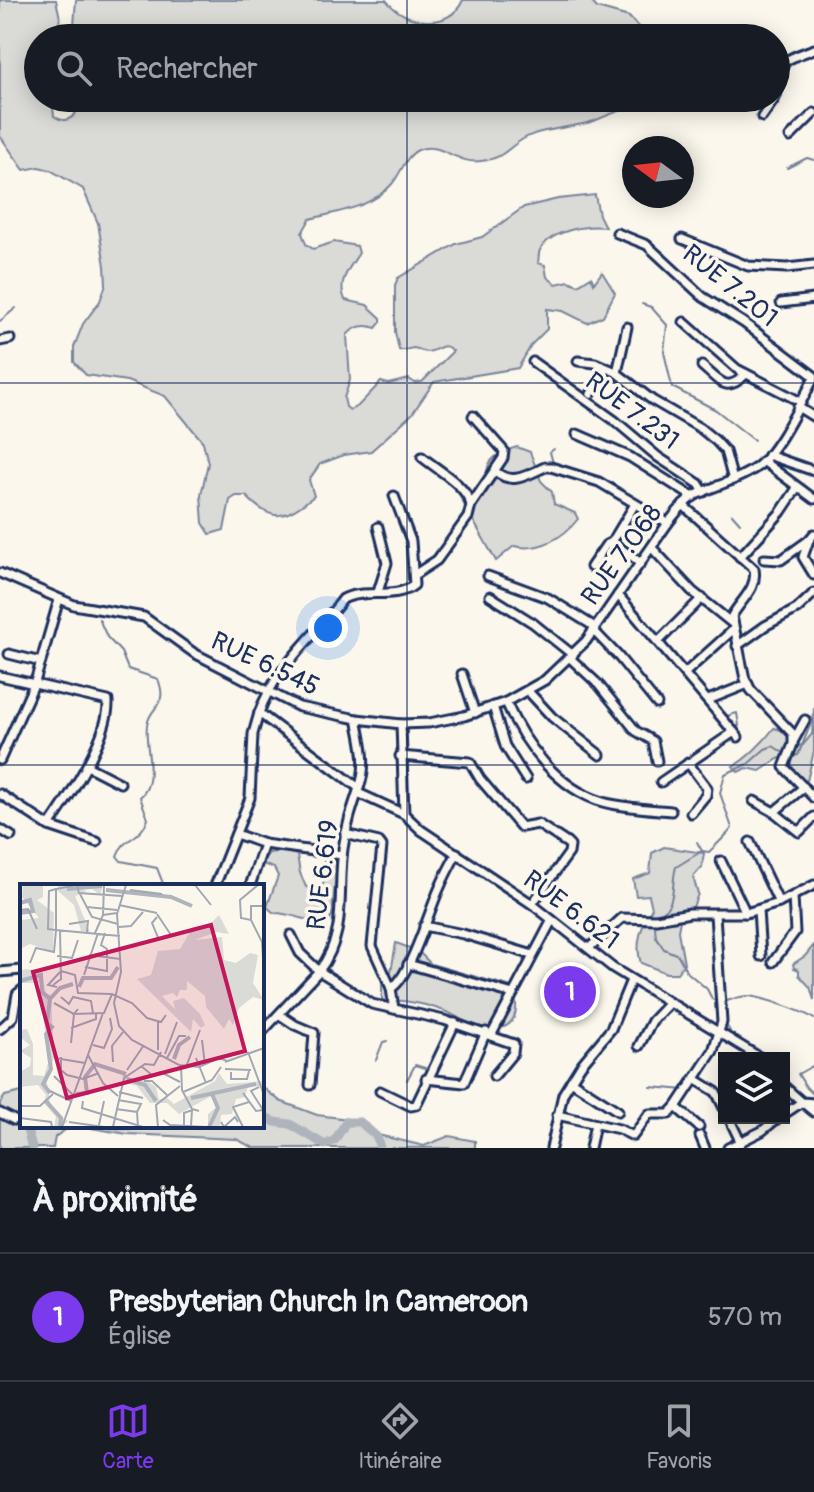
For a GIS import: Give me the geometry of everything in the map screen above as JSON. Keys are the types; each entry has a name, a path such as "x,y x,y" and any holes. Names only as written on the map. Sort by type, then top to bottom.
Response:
{"street":[{"path":"790,56 814,49"},
{"path":"762,117 766,112"},
{"path":"790,137 814,113"},
{"name":"RUE 7.201","path":"617,233 647,245 703,297 744,323 814,377"},
{"path":"682,239 748,266 787,268 814,265"},
{"path":"781,303 814,299"},
{"path":"684,322 728,362 814,417"},
{"path":"616,372 627,327"},
{"path":"0,341 10,339"},
{"path":"578,361 616,372 652,400 700,428 725,451 733,480"},
{"name":"RUE 7.231","path":"533,362 614,420 658,457 699,484 704,492"},
{"path":"702,366 729,385 736,384 746,374"},
{"path":"591,394 606,368"},
{"name":"RUE 7.068","path":"594,628 683,505 693,497 746,474 766,458 814,377"},
{"path":"414,575 437,560 468,517 471,505 505,453 473,416"},
{"path":"577,434 630,457 693,497"},
{"path":"422,457 461,488 471,505"},
{"path":"766,458 814,471"},
{"path":"766,458 797,488 814,499"},
{"path":"495,471 511,480 551,467 599,482 668,523"},
{"path":"740,557 781,512 797,488"},
{"path":"216,884 250,798 253,734 259,713 283,668 343,599 351,595 408,590 414,585 411,541 394,496"},
{"path":"591,567 606,545 612,542 635,504"},
{"path":"683,505 754,569 751,589 733,613 741,669 748,684 793,734 794,740"},
{"path":"378,527 387,563 378,592"},
{"path":"764,559 781,560 811,537"},
{"path":"811,537 803,557 814,575"},
{"path":"612,542 641,563"},
{"path":"652,548 733,626"},
{"name":"RUE 6.545","path":"0,573 74,605 144,617 194,653 299,707 401,724 429,723 475,713 506,702 528,691 572,657 594,628"},
{"path":"488,576 548,598 594,628 657,704"},
{"path":"618,595 736,735 661,782"},
{"path":"490,596 533,623 572,657 636,731 653,741 657,761"},
{"path":"737,646 813,596"},
{"path":"658,642 702,598"},
{"path":"0,760 35,682 59,599"},
{"path":"685,673 733,626"},
{"path":"9,654 41,662"},
{"path":"462,674 475,713"},
{"path":"0,676 103,698 108,704 87,766 49,826"},
{"path":"708,700 748,684"},
{"path":"528,691 552,717 600,755"},
{"path":"506,702 524,737 572,788 613,805 671,811"},
{"path":"493,706 505,746 526,779"},
{"name":"RUE 6.619","path":"259,713 358,791 345,834 335,944 319,971 300,953 291,935"},
{"path":"357,719 364,768 358,791"},
{"path":"774,812 810,791 786,770 783,763 805,720"},
{"path":"401,724 404,814"},
{"path":"400,756 470,762 480,779 521,827 538,824 570,846 569,853 532,904"},
{"path":"688,763 707,788 706,795 691,813"},
{"path":"87,766 120,783"},
{"name":"RUE 6.621","path":"358,791 404,814 421,830 532,904 631,980 751,1052"},
{"path":"0,794 49,826 97,842"},
{"path":"754,801 799,832 814,817"},
{"path":"0,829 11,836"},
{"path":"236,834 264,844 342,855"},
{"path":"345,834 379,842 382,846 372,946 391,988 394,1009"},
{"path":"750,842 779,903"},
{"path":"251,884 264,844"},
{"path":"391,988 398,984 408,964 457,853"},
{"path":"721,861 746,913"},
{"path":"589,948 620,918 746,913 779,903 814,885"},
{"path":"773,962 795,932 793,897"},
{"path":"758,910 761,956"},
{"path":"557,1115 619,1129 633,1136 649,1114 669,1114 676,1107 713,1051 719,1032 722,1002 715,914"},
{"path":"426,1079 464,1083 552,920"},
{"path":"424,926 533,955"},
{"path":"408,964 513,994"},
{"path":"0,972 20,970"},
{"path":"264,1030 319,971 363,1000 455,1023 514,1044 515,1048 494,1076"},
{"path":"551,1148 563,1094 581,1065 608,1034 631,980"},
{"path":"0,1029 13,1017 20,992"},
{"path":"639,1046 655,1017 669,1003"},
{"path":"280,1015 314,1033 310,1085"},
{"path":"380,1091 414,1106 455,1023"},
{"path":"695,1079 718,1096"},
{"path":"571,1081 618,1111"},
{"path":"790,1091 814,1112"},
{"path":"790,1110 802,1102 814,1103"},
{"path":"676,1107 699,1127"},
{"path":"0,1113 14,1120"},
{"path":"590,1148 595,1124"},
{"path":"732,1124 741,1143"},
{"path":"728,1148 769,1124"},
{"path":"700,1136 705,1148"}],"shaded area":[{"path":"0,0 56,0 58,24 24,24 24,112 54,112 54,116 62,120 69,119 76,112 615,112 594,121 531,135 489,160 464,160 434,148 418,150 410,156 392,184 375,198 354,208 310,219 302,233 306,244 313,249 334,242 357,246 359,253 343,281 345,300 367,305 381,318 376,328 360,327 347,335 350,380 344,398 350,410 381,382 388,384 409,379 415,383 422,382 453,351 443,346 427,352 413,348 399,350 395,332 395,285 398,278 456,244 482,237 524,207 595,195 605,227 579,228 560,233 545,243 540,250 538,263 545,265 547,277 556,284 569,281 578,285 591,277 594,283 602,272 615,293 603,316 587,323 563,311 547,309 547,329 532,344 518,368 434,382 412,414 371,451 344,455 320,464 309,480 314,496 295,510 272,514 246,496 236,496 230,500 224,530 210,534 203,523 201,495 208,463 203,442 165,396 127,381 86,375 74,362 74,347 83,324 100,301 106,284 98,223 83,189 50,170 39,167 24,170 0,136"},
{"path":"76,0 386,0 404,15 426,21 448,17 463,0 590,0 597,8 629,17 635,24 74,24"},
{"path":"517,447 530,452 541,481 552,492 554,504 575,513 578,519 550,542 532,547 514,546 496,561 461,499 477,501 483,493 493,459"},
{"path":"814,708 814,751 807,781 796,774 788,756 760,771 747,768 738,772 733,766 755,749 774,728 785,731 797,746 803,745 812,734"},
{"path":"664,847 704,853 702,867 693,877 698,894 693,907 682,910 678,931 684,963 677,973 666,973 641,963 638,949 640,935 652,908 649,895 636,896 633,879 650,873 652,853"},
{"path":"283,851 297,855 306,887 319,890 324,882 324,857 337,862 332,916 327,923 274,913 267,907 278,876 274,868 265,865 263,860 269,853"},
{"path":"396,943 418,951 431,964 509,986 516,1005 514,1018 504,1027 483,1028 433,1007 382,1000 382,975 391,972"},
{"path":"814,945 814,1000 810,987 793,964"},
{"path":"264,1089 280,1101 317,1115 364,1121 378,1135 424,1146 449,1136 475,1141 475,1148 254,1148 236,1139 127,1134 91,1128 264,1128"},
{"path":"20,1092 20,1128 68,1128 55,1137 53,1148 0,1148 0,1103 5,1096"}],"waterway":[{"path":"787,168 807,158 814,160"},
{"path":"642,304 651,307 667,325 664,352 672,387 716,410 754,440"},
{"path":"0,321 16,308"},
{"path":"553,463 550,452 554,449"},
{"path":"732,514 740,523"},
{"path":"99,619 107,637 121,652 128,669 158,679 161,688 160,701 147,725 150,773 146,790 140,797 148,819 141,831 123,845 117,856 121,861 157,868 163,884"},
{"path":"282,673 292,678"},
{"path":"737,713 739,726 730,727 727,716 737,713"},
{"path":"790,757 798,755 814,716"},
{"path":"716,1002 707,989 687,972 678,955 664,949 656,937 654,917 662,913 670,902 676,867 702,851 709,852 732,828 720,793 725,774 748,764 773,746 785,754"},
{"path":"697,842 702,851"},
{"path":"723,1002 748,996 771,1001 814,1019"},
{"path":"724,1022 730,1031"},
{"path":"376,1060 383,1042 387,1041"},
{"path":"407,1080 415,1065 428,1069"},
{"path":"814,1065 798,1074 814,1095"},
{"path":"651,1087 685,1090"},
{"path":"264,1116 275,1122 290,1124 325,1145 335,1140 346,1122 360,1122 377,1137 380,1148"},
{"path":"27,1128 32,1148"}],"place":[{"name":"Presbyterian Church In Cameroon","path":"570,992"}]}
